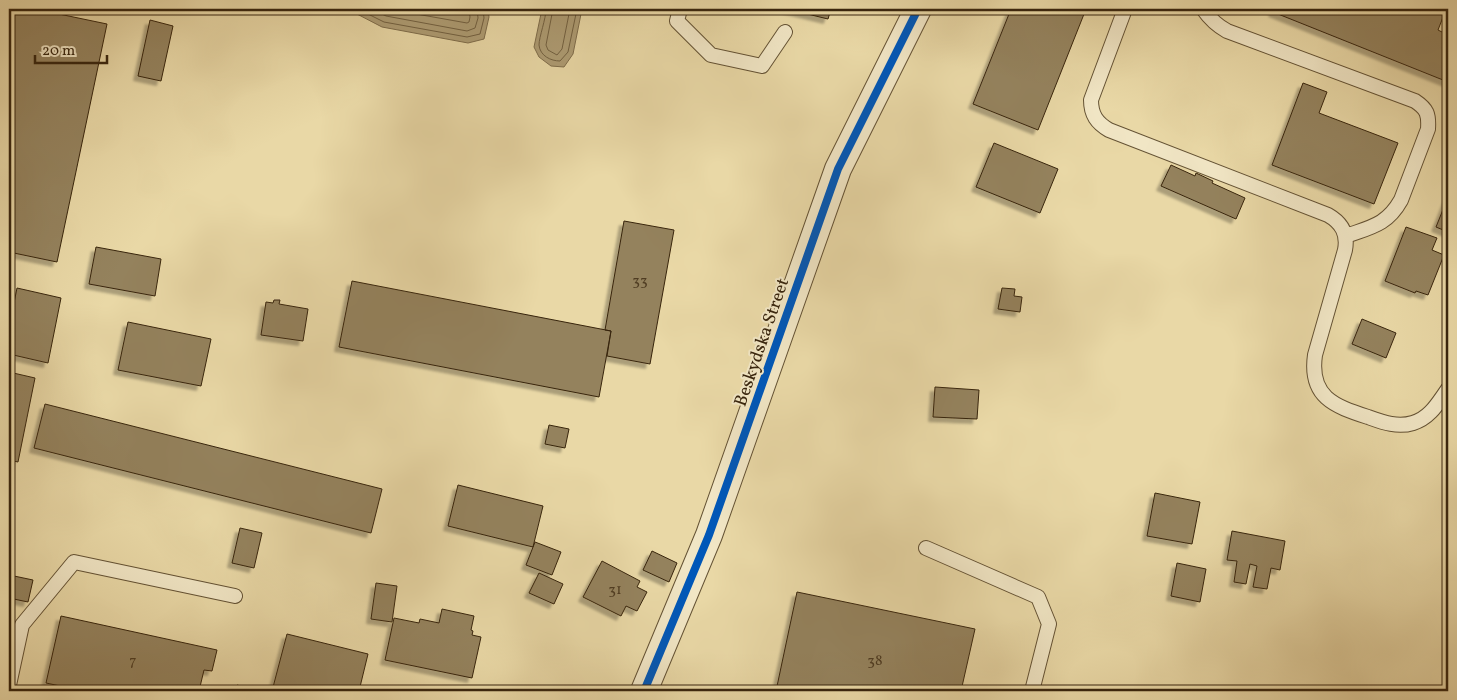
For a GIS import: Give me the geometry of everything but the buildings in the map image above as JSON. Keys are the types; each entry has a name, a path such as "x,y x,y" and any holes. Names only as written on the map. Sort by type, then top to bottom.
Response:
{"street":[{"name":"Beskydska Street","path":"644,691 709,535 838,169 918,9"}],"lane":[{"path":"680,9 677,21 712,55 762,66 785,32"},
{"path":"1125,9 1093,93 1091,108 1097,121 1109,130 1328,215 1340,223 1346,236 1345,250 1313,366 1314,378 1318,388 1325,397 1343,409 1395,425 1404,425 1422,419 1429,414 1448,389"},
{"path":"1203,9 1217,26 1227,31 1415,101 1424,107 1429,117 1428,129 1395,211 1386,220 1375,226 1346,236"},
{"path":"926,548 1038,597 1049,624 1032,691"},
{"path":"9,685 22,626 74,562 234,596"}],"water":[{"path":"356,9 488,9 489,17 484,39 468,43 382,27 357,14"},
{"path":"542,9 582,9 573,54 564,67 551,66 539,57 534,47"}],"cycle path":[{"path":"644,691 709,535 838,169 918,9"}]}
